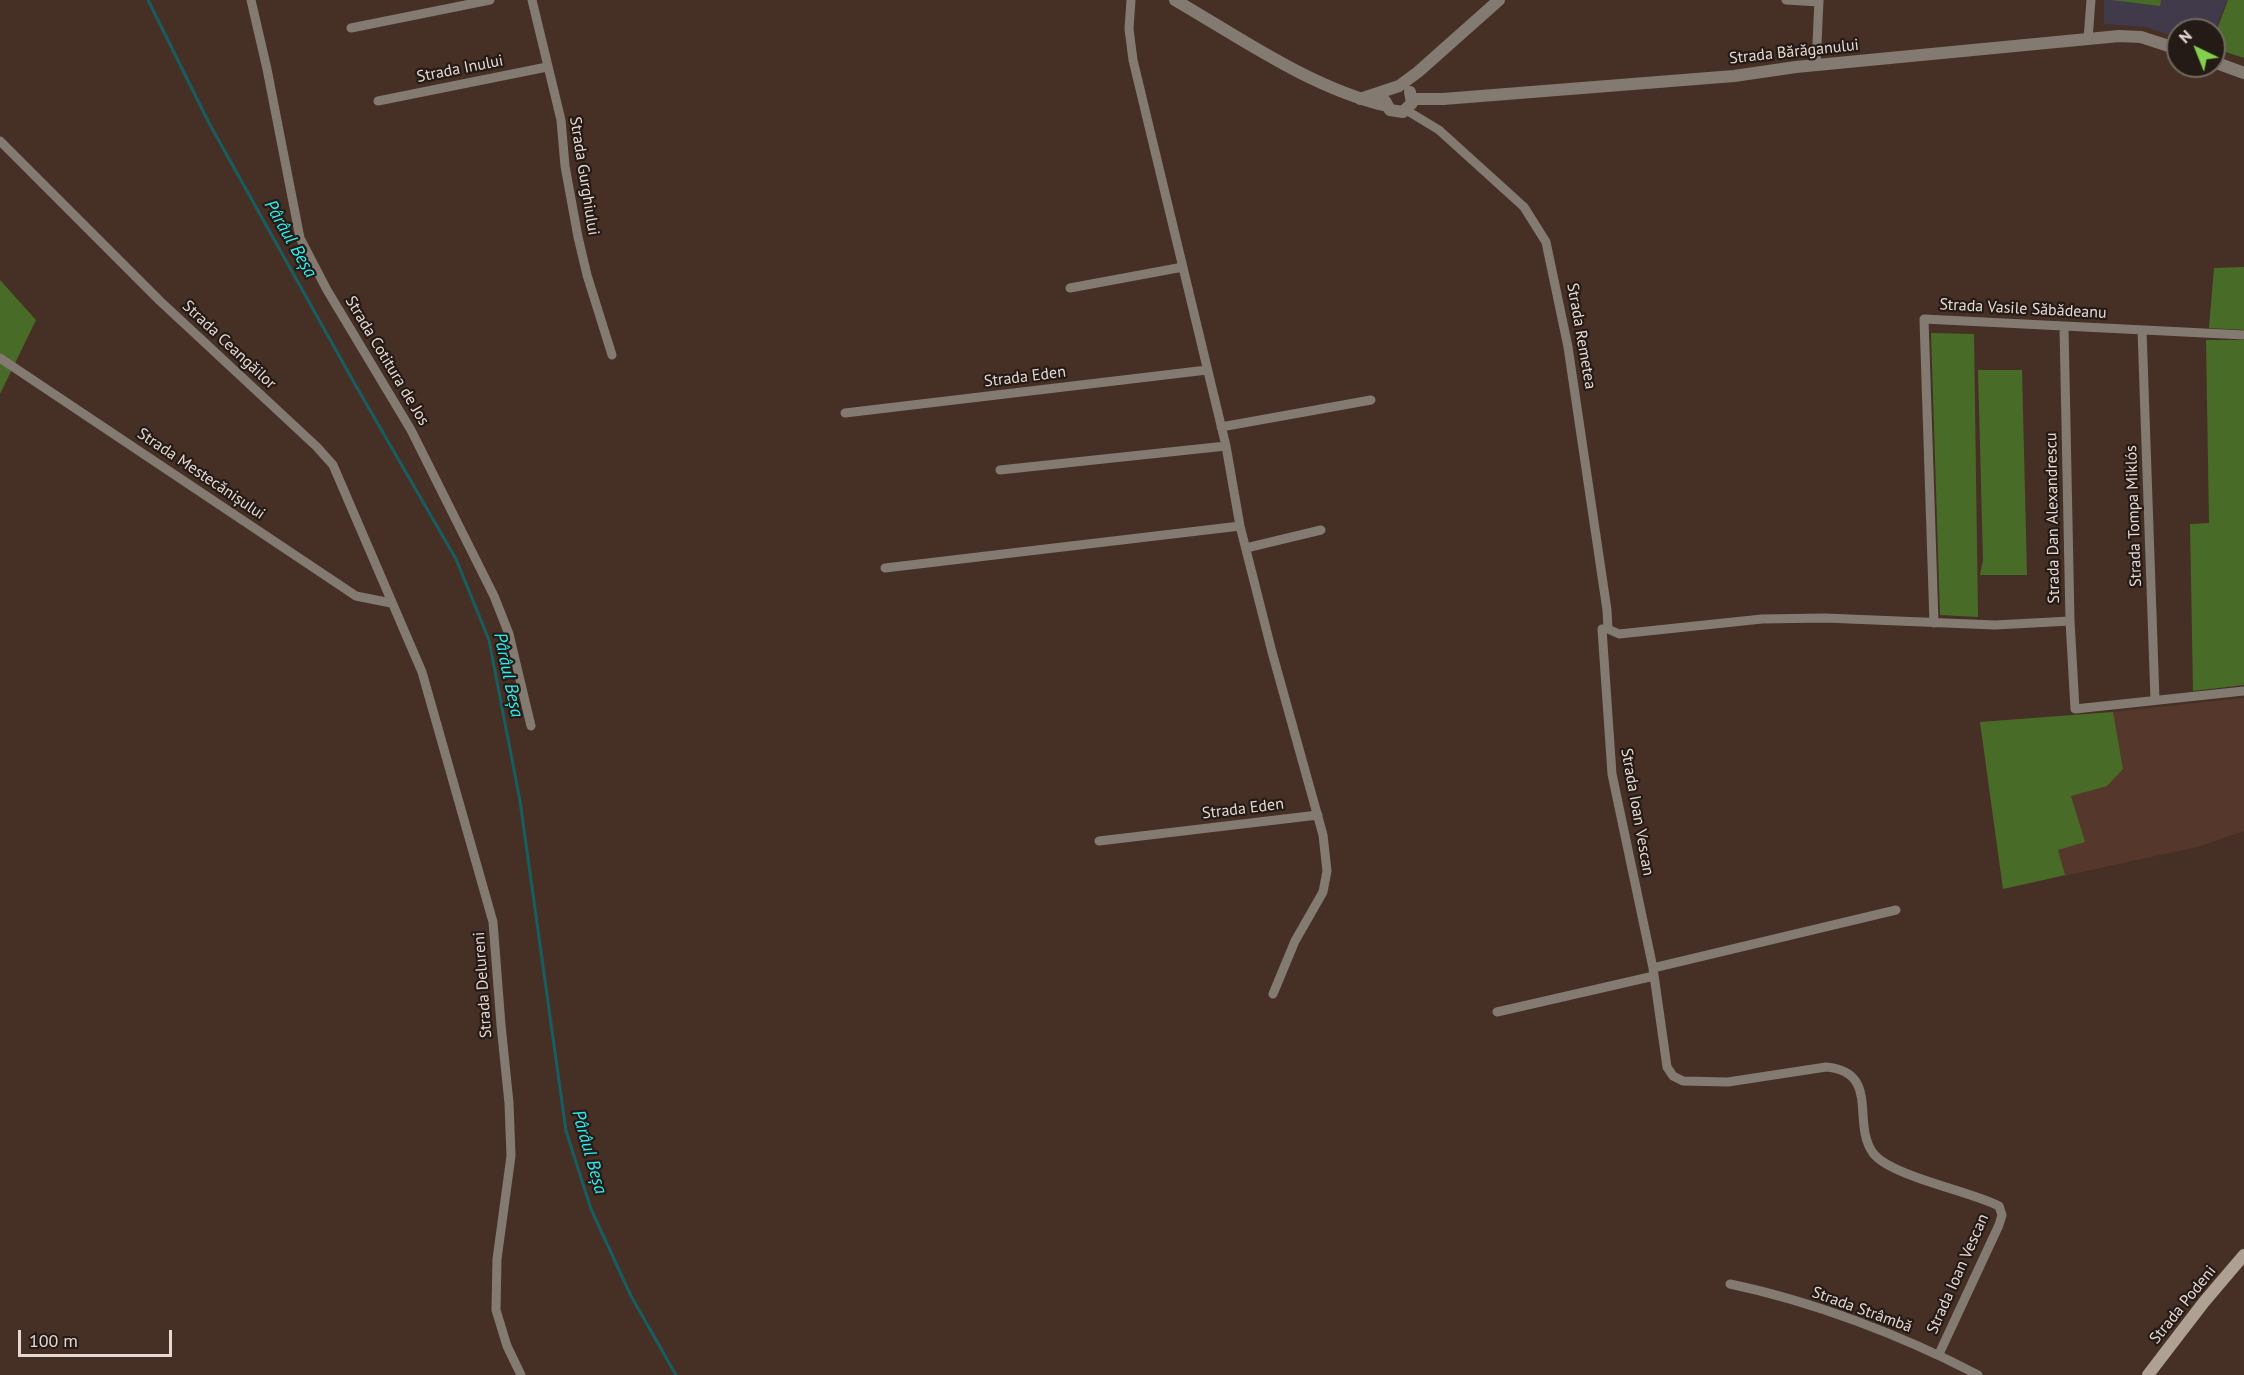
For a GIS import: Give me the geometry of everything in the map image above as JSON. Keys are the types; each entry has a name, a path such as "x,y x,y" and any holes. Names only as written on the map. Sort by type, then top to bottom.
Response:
{"main road":[{"name":"Strada Podeni","path":"2148,1375 2204,1302 2244,1255"}],"street":[{"name":"Strada Cotitura de Jos","path":"251,0 300,238 327,290 411,430 494,596 509,634 531,726"},
{"path":"351,28 490,0"},
{"name":"Strada Gurghiului","path":"532,0 561,120 564,166 580,247 612,355"},
{"path":"1131,0 1129,29 1133,60 1226,446 1240,526 1285,702 1318,815 1327,871 1323,892 1295,941 1273,994"},
{"path":"1175,0 1267,54 1359,99 1387,106 1398,113 1410,101 1418,72"},
{"path":"1387,106 1385,98 1394,88 1418,72 1499,0"},
{"path":"1785,0 1819,1 1816,66"},
{"path":"2088,39 2091,0"},
{"name":"Strada Bărăganului","path":"1410,101 1734,76 2119,36 2141,37 2166,45"},
{"path":"2226,66 2244,73"},
{"name":"Strada Inului","path":"378,101 547,67"},
{"path":"1359,99 1404,87 1410,101"},
{"name":"Strada Remetea","path":"1410,101 1524,207 1546,242 1568,347 1608,629"},
{"name":"Strada Ceangăilor","path":"0,141 136,277 317,447 333,465 391,603"},
{"path":"1070,288 1183,267"},
{"name":"Strada Vasile Săbădeanu","path":"1934,622 1924,319 2244,335"},
{"name":"Strada Dan Alexandrescu","path":"2064,326 2070,621 2075,709 2155,700"},
{"name":"Strada Tompa Miklós","path":"2142,330 2155,700"},
{"name":"Strada Mestecănișului","path":"0,358 356,596 391,603"},
{"name":"Strada Eden","path":"845,413 1207,370"},
{"path":"1221,427 1371,400"},
{"path":"1000,470 1226,446"},
{"path":"885,568 1240,526"},
{"path":"1246,548 1321,530"},
{"name":"Strada Delureni","path":"391,603 422,672 493,922 509,1103 511,1156 497,1259 496,1310 507,1346 521,1375"},
{"path":"1608,629 1619,634 1762,619 1825,618 2012,625 2070,621"},
{"name":"Strada Ioan Vescan","path":"1608,629 1602,629 1611,774 1654,972 1667,1067 1673,1076 1683,1081 1728,1082 1826,1067 1839,1068 1850,1074 1857,1083 1862,1100 1867,1142 1874,1155 1886,1164 1999,1206 2002,1215 1999,1225 1939,1354"},
{"path":"2155,700 2244,691"},
{"name":"Strada Eden","path":"1100,841 1318,815"},
{"path":"1497,1012 1896,910"},
{"name":"Strada Strâmbă","path":"1730,1284 1771,1293 1939,1354 1978,1375"}],"shaded area":[{"path":"2104,0 2227,0 2220,18 2166,18 2166,34 2146,27 2104,24"},
{"path":"2244,698 2244,831 2197,847 2003,889 1980,722 2113,712"}],"green space":[{"path":"2111,0 2161,0 2160,6"},
{"path":"2228,0 2244,0 2244,58 2226,52 2226,18 2221,18"},
{"path":"2244,267 2244,330 2209,328 2214,268"},
{"path":"0,280 36,320 0,394"},
{"path":"1931,333 1974,334 1978,617 1940,615"},
{"path":"2206,340 2244,340 2244,685 2193,691 2190,524 2209,523"},
{"path":"1978,370 2022,370 2027,575 1980,575 1983,560"},
{"path":"2113,712 2123,769 2107,786 2071,796 2085,842 2058,850 2065,875 2003,889 1980,722"}],"waterway":[{"name":"Pârâul Beșa","path":"148,0 209,123 456,559 489,640 520,801 566,1131 591,1209 631,1296 676,1375"}]}
